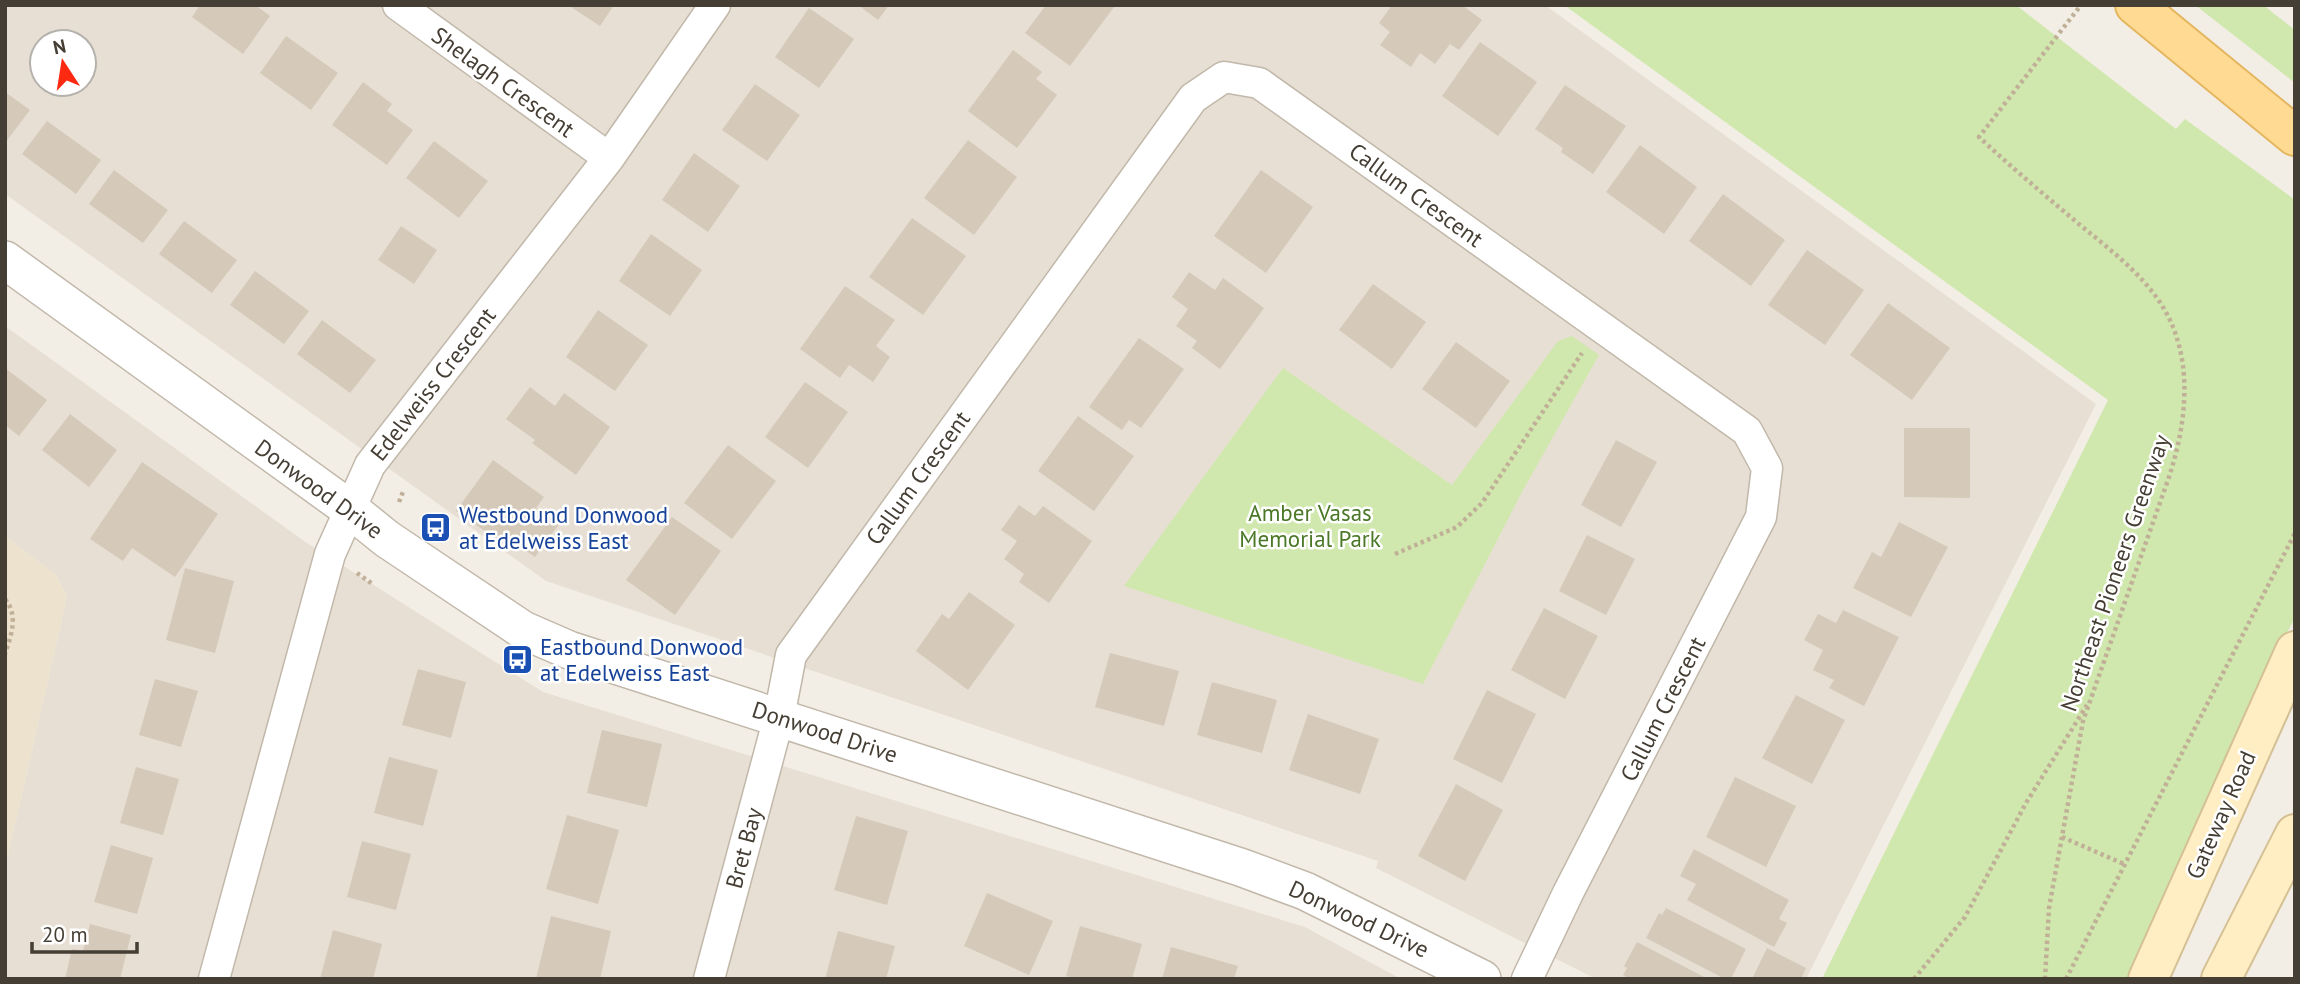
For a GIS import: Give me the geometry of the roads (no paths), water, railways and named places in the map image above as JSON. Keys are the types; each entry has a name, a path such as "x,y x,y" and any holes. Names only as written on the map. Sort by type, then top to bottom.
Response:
{"main road":[{"path":"2135,5 2295,136"},
{"path":"2259,106 2295,161"},
{"name":"Gateway Road","path":"2148,979 2295,651"},
{"path":"2221,979 2295,834"}],"street":[{"name":"Shelagh Crescent","path":"398,5 609,158"},
{"name":"Edelweiss Crescent","path":"214,979 330,554 370,465 609,158 715,5"},
{"name":"Callum Crescent","path":"779,717 791,655 1193,98 1224,77 1259,83 1747,431 1767,468 1761,517 1568,893 1527,979"},
{"name":"Donwood Drive","path":"5,260 351,510 387,539 523,630 569,650 1292,886 1482,979"},
{"name":"Bret Bay","path":"709,979 779,717"}],"place":[{"name":"Westbound Donwood at Edelweiss East","path":"436,528"},
{"name":"Eastbound Donwood at Edelweiss East","path":"517,660"}],"park label":[{"name":"Amber Vasas Memorial Park","path":"1310,526"}]}
